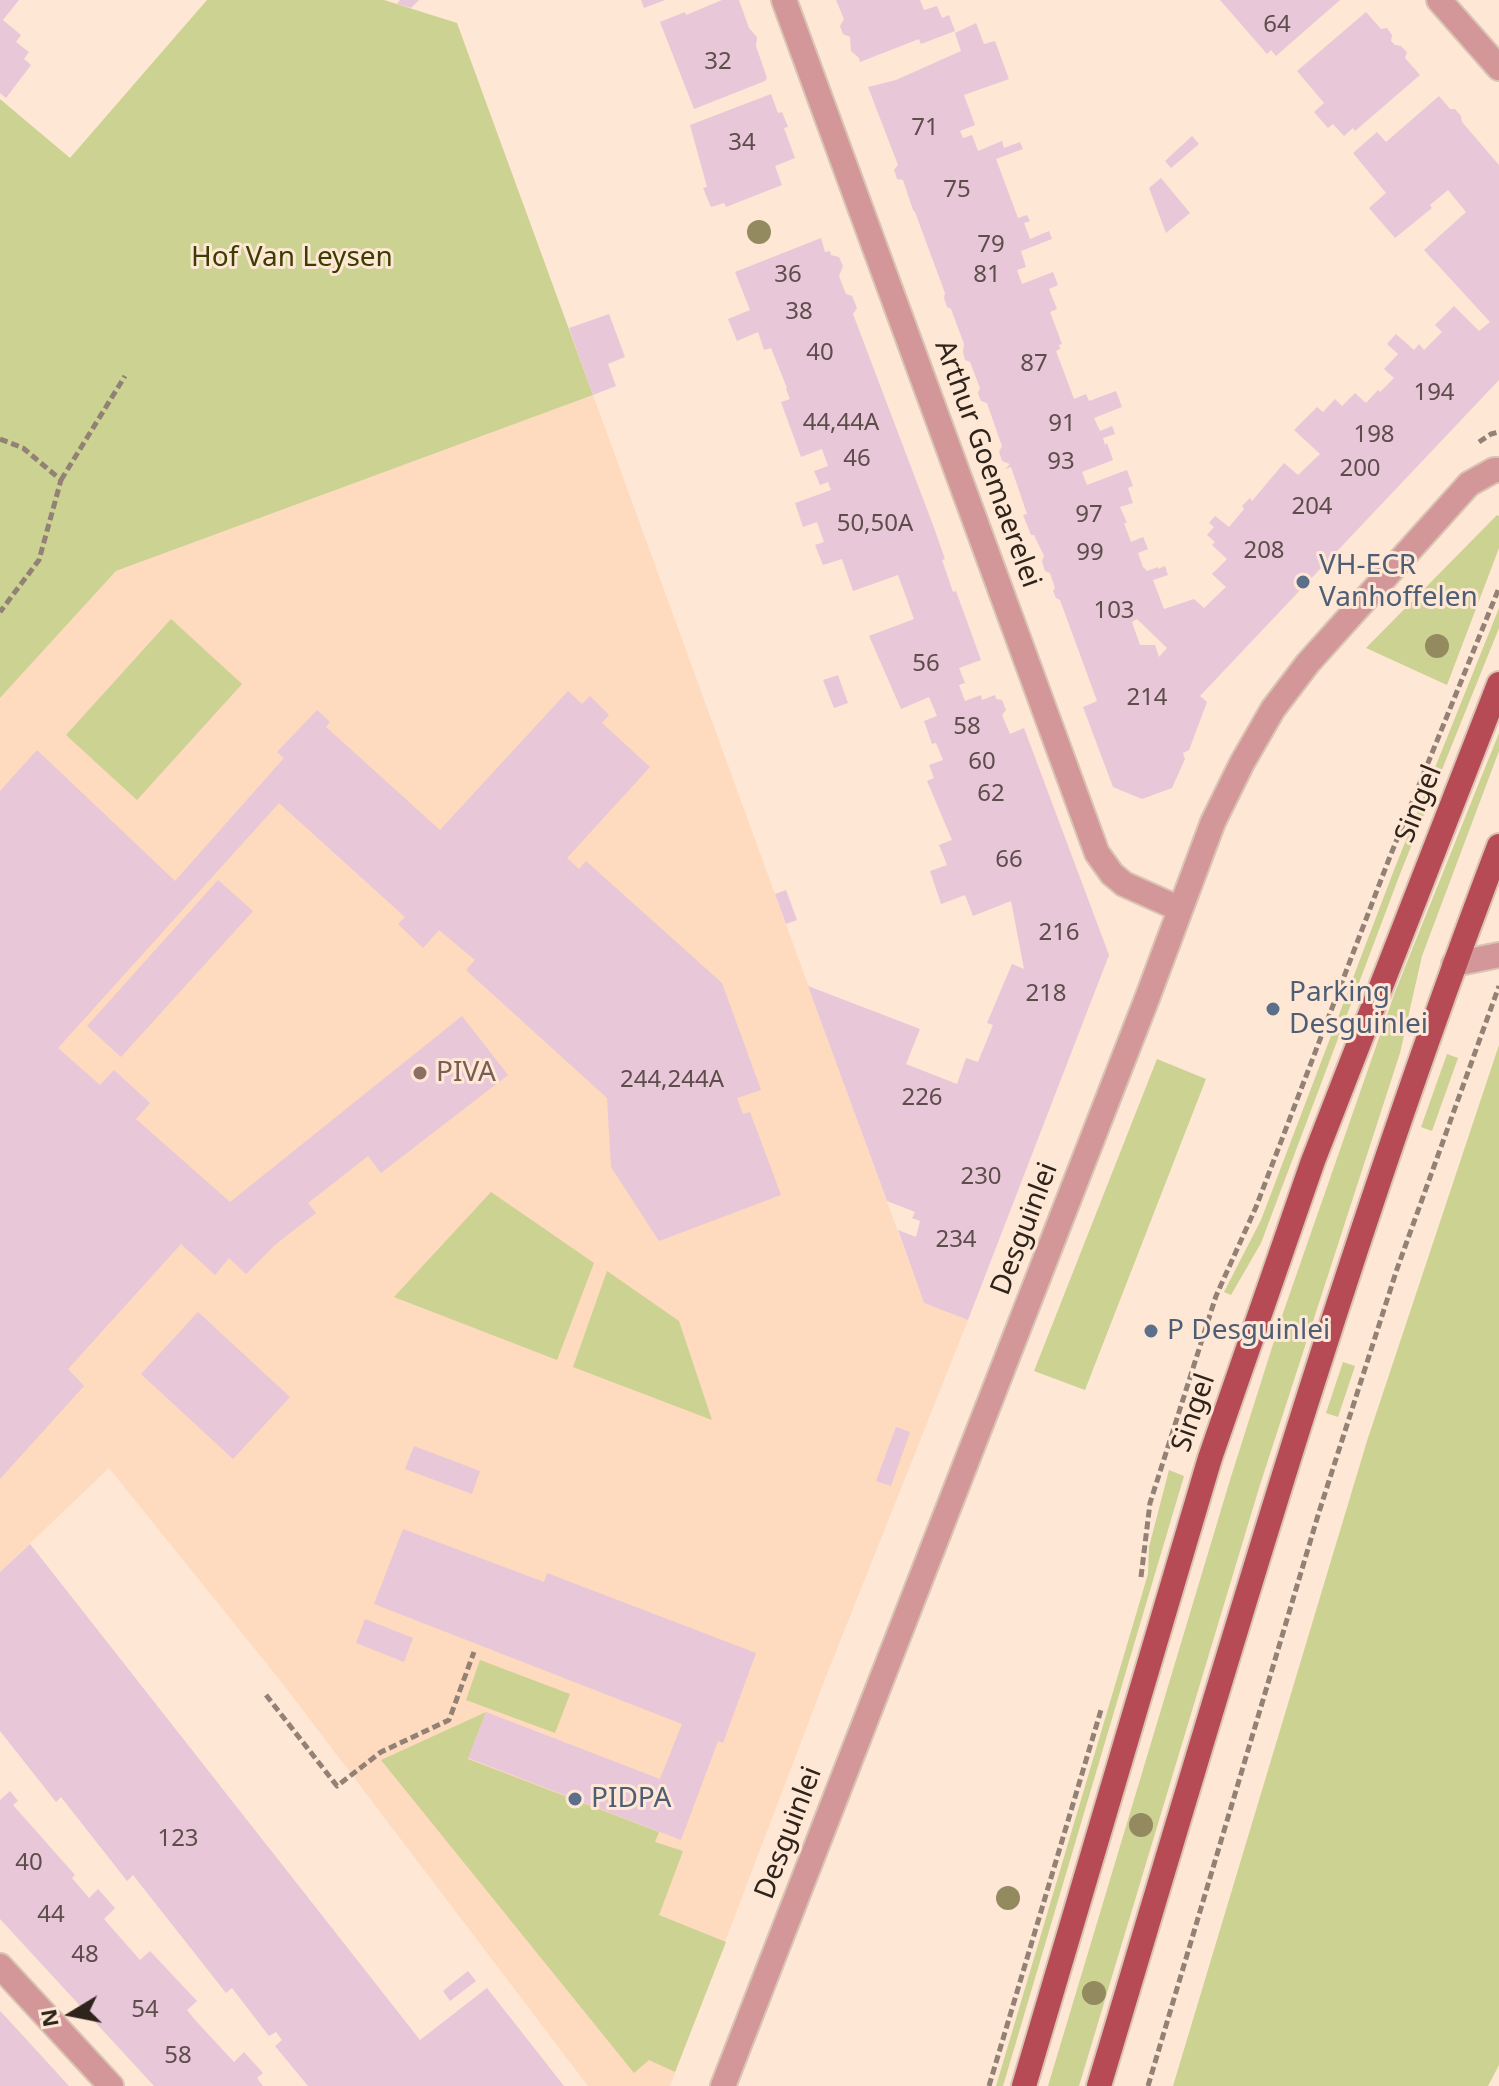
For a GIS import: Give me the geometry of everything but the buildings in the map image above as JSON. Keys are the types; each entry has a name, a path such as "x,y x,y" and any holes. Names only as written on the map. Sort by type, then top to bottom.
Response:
{"main road":[{"name":"Singel","path":"1024,2086 1215,1443 1313,1161 1499,684"},
{"path":"1099,2086 1281,1478 1454,964 1499,846"}],"street":[{"name":"Arthur Goemaerelei","path":"784,0 1097,853 1112,874 1124,884 1180,909"},
{"path":"1439,0 1499,68"},
{"name":"Desguinlei","path":"723,2086 1213,822 1273,709 1308,663 1469,484 1499,470"},
{"path":"1454,964 1499,955"},
{"path":"0,1966 111,2086"}],"path":[{"path":"0,612 39,560 61,480 125,376"},
{"path":"0,439 23,448 61,480"},
{"path":"1137,1590 1150,1503 1216,1296 1256,1207 1389,859 1499,588"},
{"path":"1148,2086 1324,1497 1397,1269 1499,986"},
{"path":"266,1695 337,1786 381,1752 449,1720 474,1652"},
{"path":"989,2086 1102,1706"}],"shaded area":[{"name":"PIVA","path":"593,395 924,1303 968,1320 825,1679 670,2086 588,2086 283,1684 109,1468 0,1572 0,698 116,571"}],"green space":[{"name":"Hof Van Leysen","path":"207,0 384,0 457,23 593,395 116,571 0,698 0,99 70,158"},
{"path":"1497,515 1499,548 1447,685 1366,648"},
{"path":"1499,608 1499,628 1400,874 1261,1243 1231,1295 1224,1292 1261,1220 1394,870"},
{"path":"171,619 242,684 137,800 66,735"},
{"path":"1499,733 1499,751 1422,956 1400,1053 1259,1488 1079,2086 1048,2086 1282,1316 1395,992"},
{"path":"1499,1045 1499,2065 1488,2086 1173,2086 1367,1441"},
{"path":"1447,1054 1458,1058 1432,1131 1421,1127"},
{"path":"1157,1059 1206,1079 1085,1390 1034,1371"},
{"path":"491,1192 594,1263 557,1360 394,1297"},
{"path":"607,1271 679,1321 712,1420 573,1367"},
{"path":"1343,1362 1355,1366 1338,1417 1326,1413"},
{"path":"1169,1470 1184,1476 1003,2086 996,2086 1148,1574 1149,1547"},
{"path":"480,1660 570,1694 555,1733 466,1700"},
{"path":"486,1712 468,1759 659,1832 655,1842 683,1851 659,1915 726,1942 675,2072 649,2060 634,2073 381,1760"}],"place":[{"name":"VH-ECR Vanhoffelen","path":"1303,582"},
{"name":"Parking Desguinlei","path":"1273,1009"},
{"name":"PIVA","path":"420,1073"},
{"name":"P Desguinlei","path":"1151,1331"},
{"name":"PIDPA","path":"575,1799"}]}
